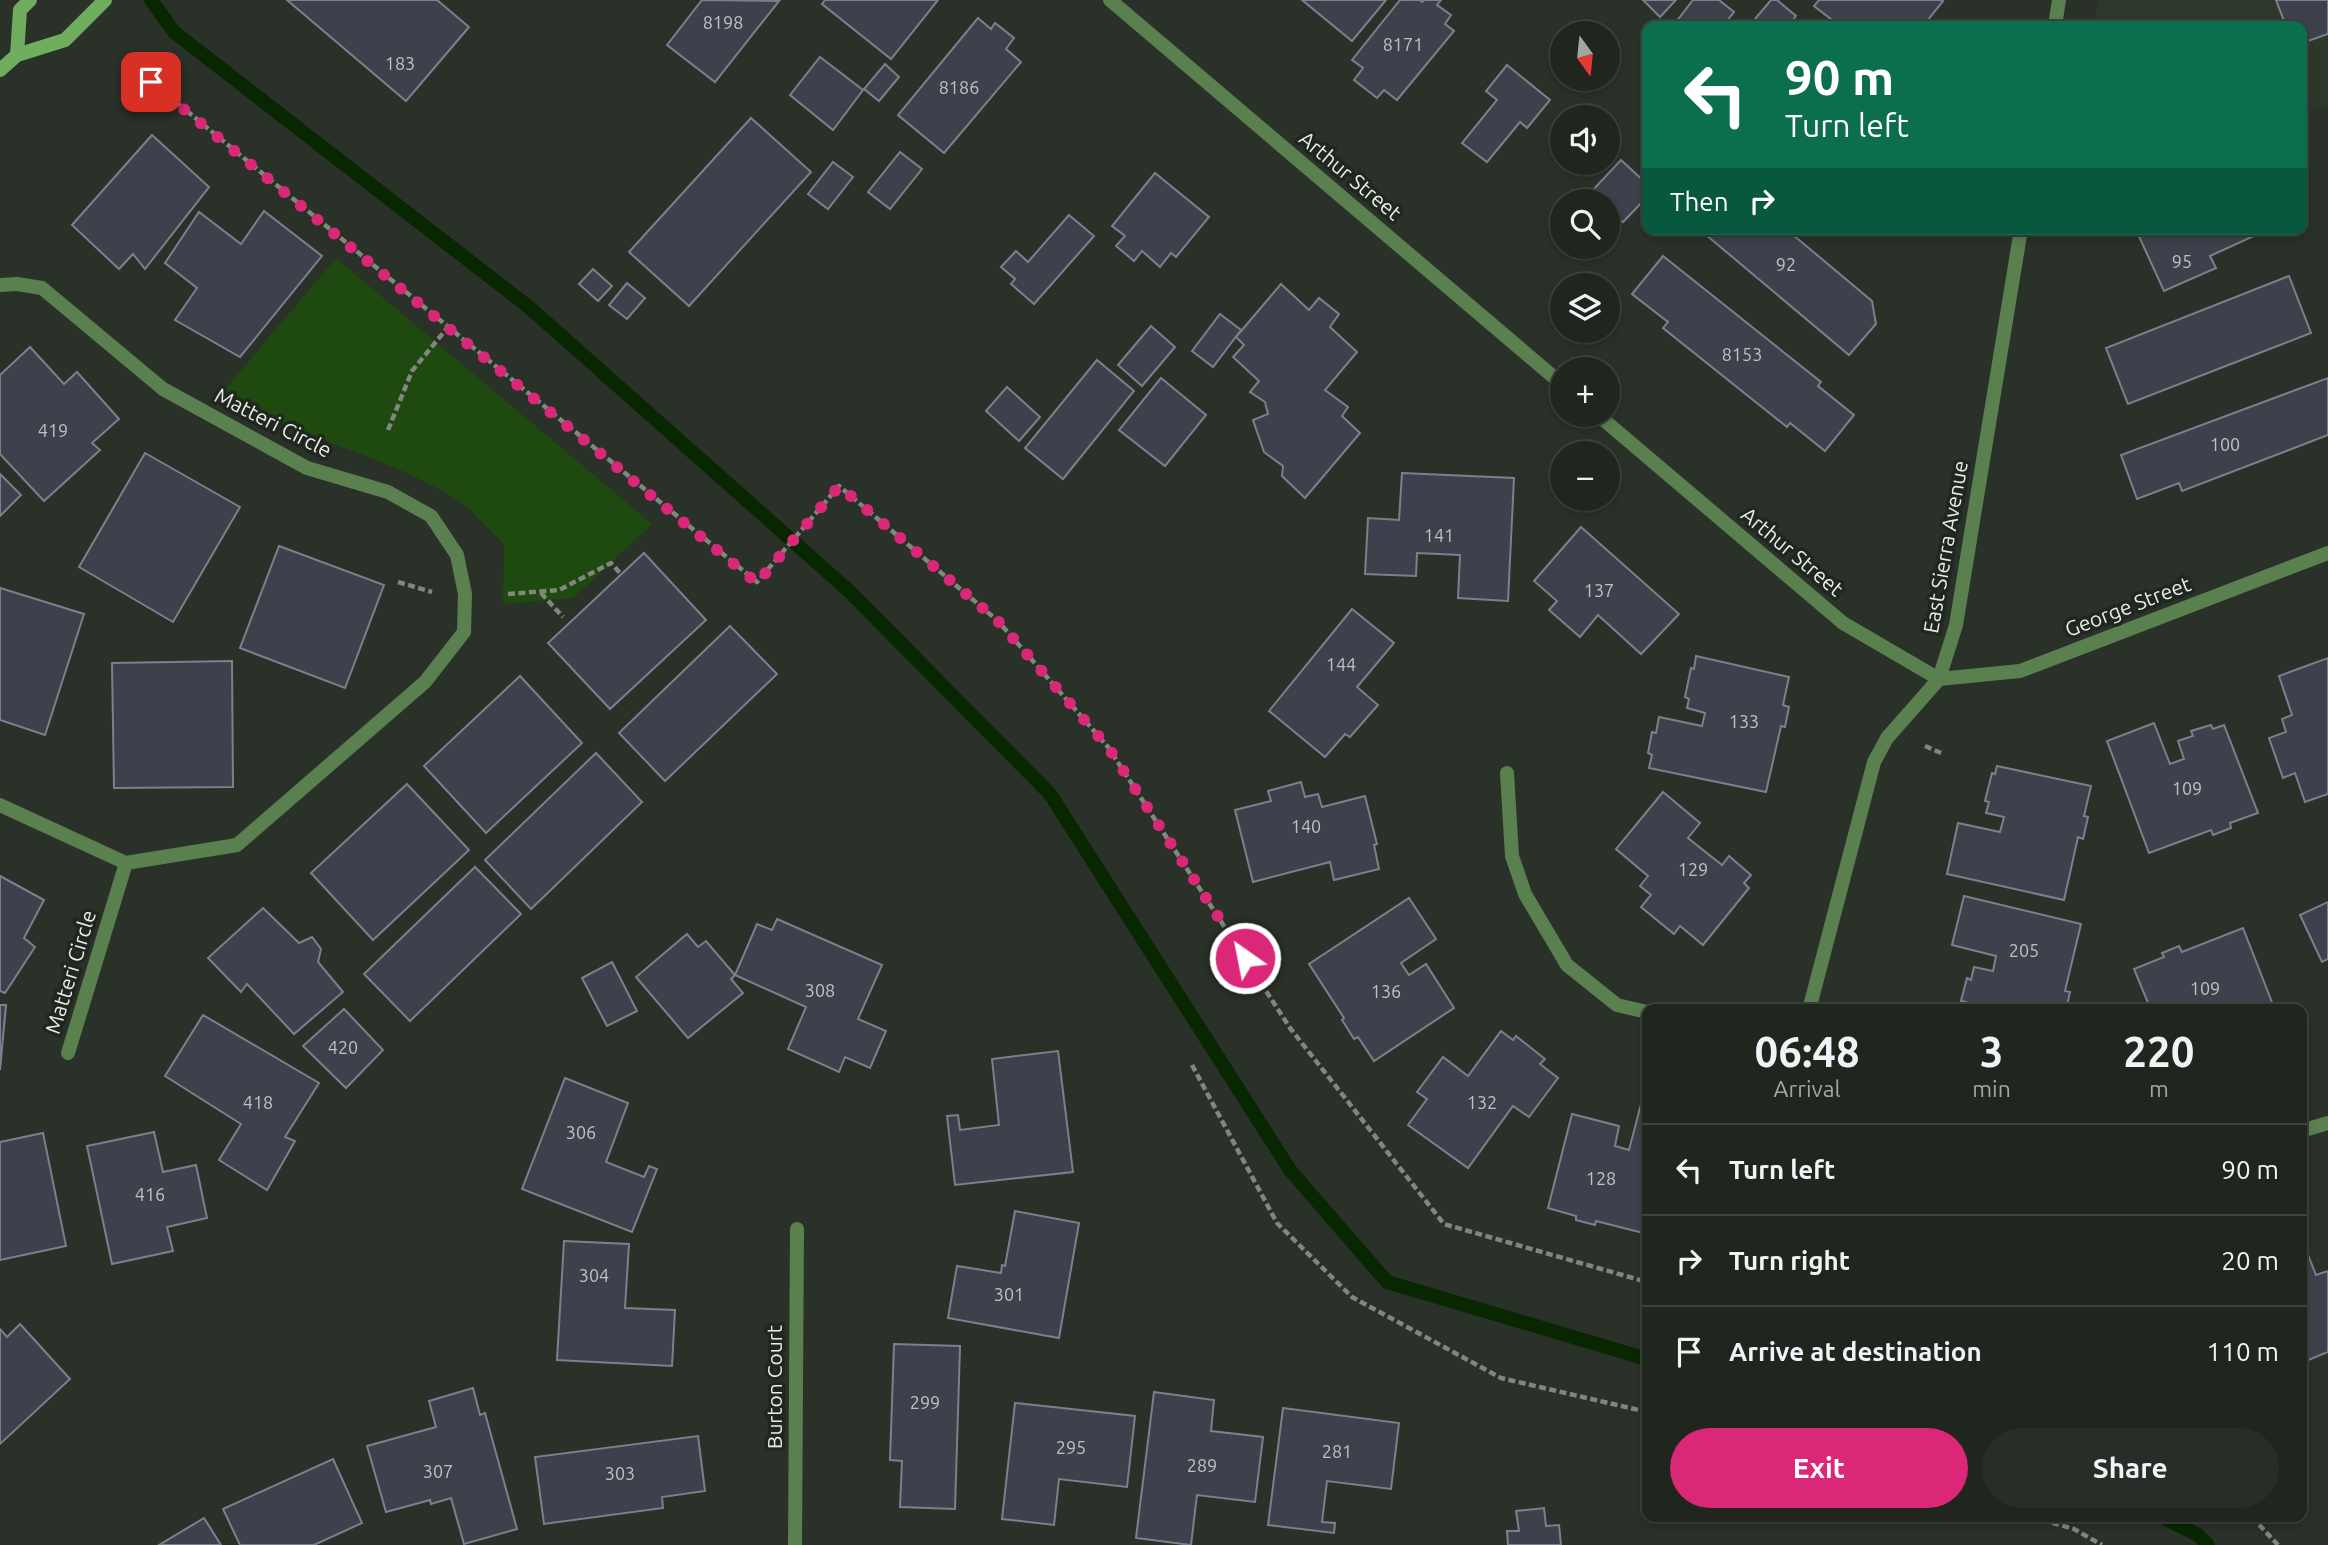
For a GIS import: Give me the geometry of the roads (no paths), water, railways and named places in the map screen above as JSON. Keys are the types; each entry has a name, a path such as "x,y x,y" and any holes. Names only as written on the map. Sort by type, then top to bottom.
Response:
{"main road":[{"path":"17,55 20,10 30,0"},
{"path":"0,70 17,55 65,40 105,0"}],"street":[{"name":"Arthur Street","path":"1110,0 1550,374"},
{"path":"2056,21 2059,0"},
{"name":"East Sierra Avenue","path":"1811,1004 1874,762 1887,738 1939,679 1956,625 2020,235"},
{"name":"Matteri Circle","path":"0,285 17,284 42,289 163,389 307,468 388,492 431,516 457,555 465,594 464,632 425,681 237,845 126,863 68,1053"},
{"name":"Arthur Street","path":"1612,427 1843,623 1939,679"},
{"name":"George Street","path":"1939,679 2020,671 2328,553"},
{"path":"1507,773 1513,856 1525,894 1567,965 1618,1005 1642,1011"},
{"path":"0,806 126,863"},
{"path":"2307,1129 2328,1123"},
{"name":"Burton Court","path":"795,1545 797,1229"}],"waterway":[{"path":"151,0 174,32 530,308 849,591 1050,794 1290,1170 1387,1282 1642,1358"},
{"path":"2172,1522 2198,1535 2208,1545"}]}
